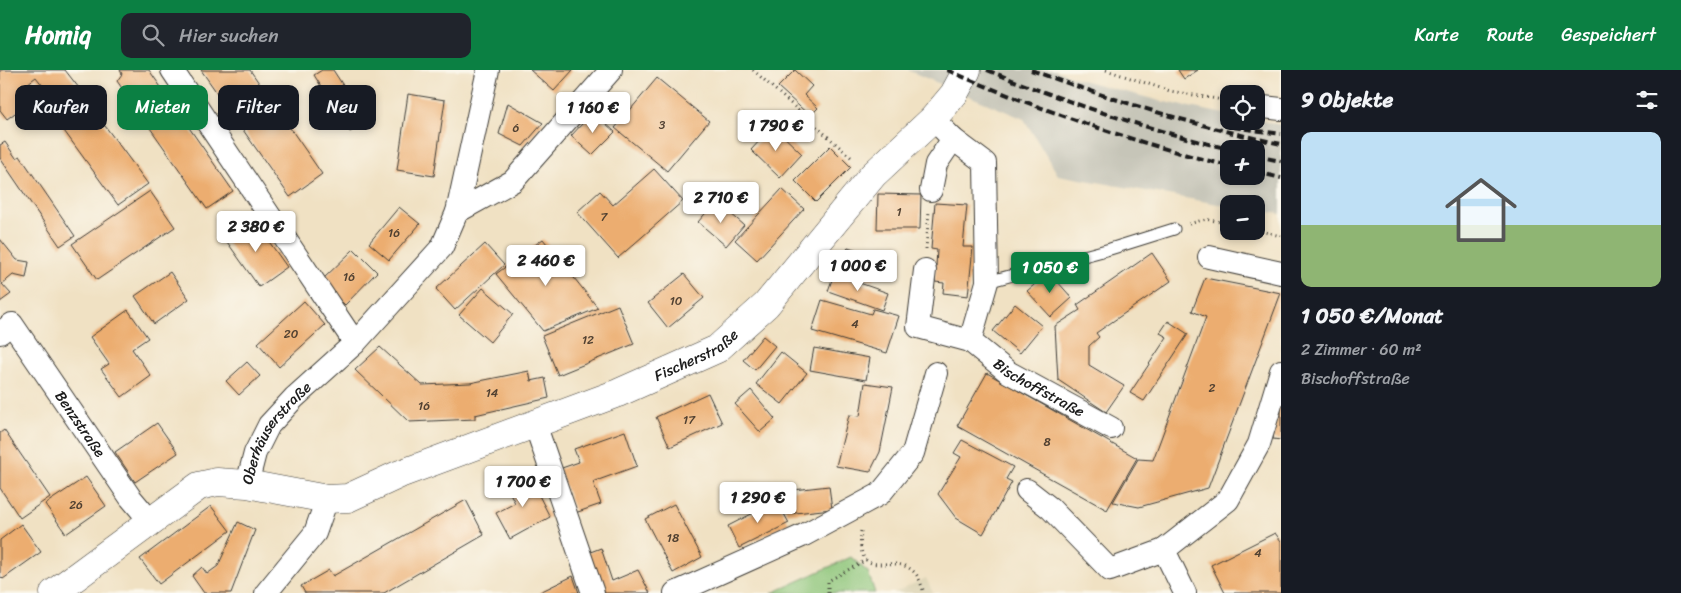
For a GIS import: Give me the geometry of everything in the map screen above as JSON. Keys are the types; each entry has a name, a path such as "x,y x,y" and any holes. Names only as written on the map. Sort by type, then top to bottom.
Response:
{"street":[{"path":"172,70 355,343"},
{"name":"Oberhäuserstraße","path":"54,593 199,486 218,482 247,484 255,453 269,425 294,398 355,343 442,247 457,212 488,70"},
{"path":"457,212 513,181 611,70"},
{"name":"Fischerstraße","path":"247,484 326,499 348,498 400,474 618,393 717,349 766,305 873,175 933,119 954,94 967,70"},
{"path":"933,119 953,140 985,163 987,282 970,341"},
{"path":"931,190 936,164 953,140"},
{"path":"1209,257 1281,273"},
{"name":"Bischoffstraße","path":"924,270 918,327 970,341 1008,372 1111,428"},
{"name":"Benzstraße","path":"6,328 151,522"},
{"path":"1027,490 1050,508 1110,570 1164,550 1228,500 1259,444 1281,372"},
{"path":"675,593 804,535 880,494 914,453 936,373"},
{"path":"536,424 593,593"},
{"path":"266,593 315,533 326,499"},
{"path":"1164,550 1185,593"}],"lane":[{"path":"987,282 1110,249 1174,229"}],"path":[{"path":"752,70 873,175"},
{"path":"1106,70 1170,91 1220,99"},
{"path":"924,270 931,190"},
{"path":"1174,229 1206,219 1220,222"},
{"path":"1265,232 1281,236"},
{"path":"880,494 879,507 861,530 859,549 866,560 880,566 898,563 914,572 924,593"},
{"path":"828,593 828,581 866,560"}],"shaded area":[{"path":"907,70 1055,70 1081,80 1160,101 1220,113 1220,130 1265,130 1265,122 1281,125 1281,214 1265,211 1265,195 1220,195 1220,204 1058,175 1024,119"},
{"path":"926,578 933,593 894,593"}],"green space":[{"path":"851,557 868,572 875,593 772,593"}],"building":[{"path":"0,70 65,70 77,85 42,85 36,77 28,85 15,85 15,113 7,119 0,110"},
{"path":"120,70 149,70 159,85 120,85 117,81 122,74"},
{"path":"201,70 250,70 260,85 218,85 218,94"},
{"path":"322,70 333,70 343,85 320,85 314,75"},
{"path":"530,70 573,70 554,91"},
{"path":"795,70 812,86 804,95 818,108 810,116 778,87"},
{"path":"1178,70 1198,70 1184,79"},
{"path":"657,78 709,121 667,171 615,128"},
{"path":"408,94 445,100 434,176 397,170"},
{"path":"508,103 543,123 523,146 499,134"},
{"path":"593,112 615,132 592,155 571,136"},
{"path":"773,126 802,154 780,178 751,150"},
{"path":"107,129 148,184 118,205 63,130"},
{"path":"151,130 191,130 233,191 207,209"},
{"path":"243,130 292,130 322,174 290,197"},
{"path":"5,142 16,158 20,156 75,236 60,246 0,158 0,145"},
{"path":"830,146 851,167 816,202 795,181"},
{"path":"654,169 683,201 618,258 577,212 600,191 613,205"},
{"path":"782,189 804,209 757,260 735,240"},
{"path":"150,191 175,227 97,280 72,244"},
{"path":"878,194 921,195 920,229 877,229"},
{"path":"716,201 744,225 726,246 698,222"},
{"path":"935,203 967,205 963,247 973,247 968,296 943,293 944,283 935,282 937,250 931,249"},
{"path":"399,207 420,224 389,260 369,243"},
{"path":"253,219 287,267 259,287 225,239"},
{"path":"0,239 17,260 29,262 26,278 13,275 2,284 11,294 0,302"},
{"path":"543,239 598,308 543,331 496,274"},
{"path":"485,244 504,265 455,310 436,289"},
{"path":"848,247 880,257 873,280 841,271"},
{"path":"354,249 377,272 345,305 321,281"},
{"path":"1152,253 1171,281 1096,333 1099,337 1089,346 1089,365 1124,386 1106,412 1058,380 1055,326 1080,310 1077,305"},
{"path":"170,272 189,299 154,324 135,296"},
{"path":"1049,272 1072,298 1051,317 1027,291"},
{"path":"684,274 704,298 668,328 648,303"},
{"path":"834,274 888,293 882,310 828,291"},
{"path":"1205,278 1281,293 1208,488 1139,507 1113,502 1138,459 1153,460 1206,317 1192,311"},
{"path":"483,288 513,314 490,342 459,315"},
{"path":"822,300 871,314 873,309 899,316 887,353 812,331"},
{"path":"304,301 325,325 279,367 258,343"},
{"path":"1015,304 1042,326 1020,353 993,331"},
{"path":"618,305 634,344 558,375 542,336"},
{"path":"128,310 148,338 132,349 151,376 122,397 101,369 109,364 90,337"},
{"path":"1168,321 1188,334 1144,401 1130,393 1167,337 1160,333"},
{"path":"763,336 775,346 755,370 743,360"},
{"path":"380,347 422,385 470,383 529,371 531,381 545,378 549,398 475,415 475,419 409,422 355,370"},
{"path":"814,348 870,358 866,380 810,370"},
{"path":"781,352 807,373 782,404 756,384"},
{"path":"247,362 260,376 239,395 226,381"},
{"path":"987,373 1137,458 1107,510 957,426"},
{"path":"865,383 893,387 880,452 870,472 836,466 849,415 860,416"},
{"path":"751,390 775,419 760,432 735,404"},
{"path":"708,393 722,423 670,447 656,417"},
{"path":"1281,393 1281,440 1273,439"},
{"path":"157,423 178,453 135,482 115,452"},
{"path":"4,430 50,497 20,518 0,488 0,433"},
{"path":"625,431 637,466 593,482 601,504 575,513 559,469 579,462 574,449"},
{"path":"962,440 1013,467 1006,479 1012,482 983,534 956,518 938,494 961,457 954,453"},
{"path":"528,474 550,517 510,539 496,513 515,503 506,485"},
{"path":"86,477 106,506 66,534 45,504"},
{"path":"829,486 832,509 786,514 784,491"},
{"path":"466,500 484,535 384,593 305,593 301,586 329,570 333,576"},
{"path":"777,501 789,523 739,548 728,526"},
{"path":"674,504 702,557 673,573 645,519"},
{"path":"211,506 230,531 159,584 140,559"},
{"path":"238,522 255,530 231,593 204,593 192,576 202,567 207,574 218,566"},
{"path":"21,524 41,552 3,579 0,576 0,540"},
{"path":"1275,533 1281,541 1281,593 1225,593 1211,565"},
{"path":"601,548 612,581 638,570 650,593 600,593 585,554"},
{"path":"573,576 579,593 540,593 540,592"}],"railway":[{"path":"947,70 1086,124 1220,164"},
{"path":"987,70 1106,114 1220,147"},
{"path":"1031,70 1155,111 1281,144"},
{"path":"1254,130 1281,134"},
{"path":"1265,158 1281,161"},
{"path":"1265,174 1281,178"}]}
